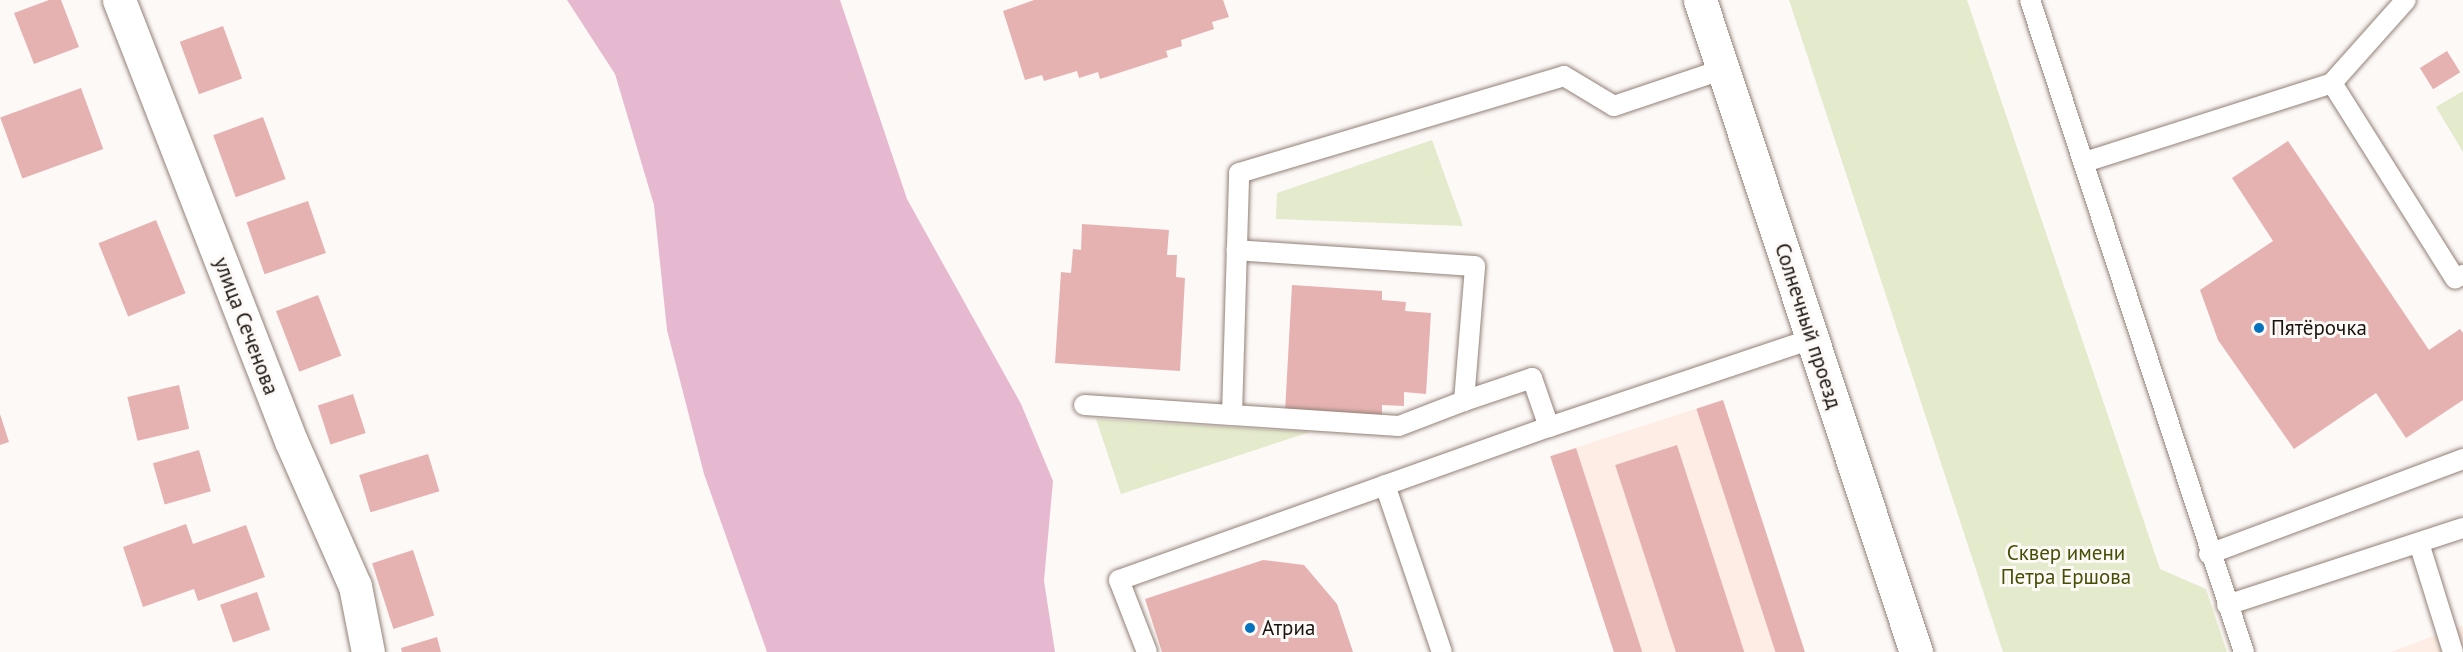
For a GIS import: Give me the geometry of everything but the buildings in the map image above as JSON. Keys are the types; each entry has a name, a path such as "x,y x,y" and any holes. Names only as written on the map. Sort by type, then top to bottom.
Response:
{"street":[{"name":"улица Сеченова","path":"119,0 291,441 354,586 368,652"},
{"name":"Солнечный проезд","path":"1701,0 1916,652"}],"lane":[{"path":"2030,0 2244,652"},
{"path":"2085,162 2332,83 2406,0"},
{"path":"1232,415 1239,173 1564,76 1614,106 1724,69"},
{"path":"2332,83 2455,278 2463,275"},
{"path":"1237,250 1474,266 1464,401"},
{"path":"1147,652 1119,580 1549,427 1812,339"},
{"path":"1084,405 1399,426 1532,378 1549,427"},
{"path":"2210,554 2463,459"},
{"path":"1385,485 1442,652"},
{"path":"2228,605 2463,528"},
{"path":"2419,543 2453,652"}],"shaded area":[{"path":"567,0 840,0 907,199 1021,404 1053,481 1044,581 1055,652 767,652 704,474 667,330 654,205 615,74"},
{"path":"1723,400 1805,652 1615,652 1550,456"},
{"path":"2463,626 2463,652 2391,652 2447,631"}],"green space":[{"name":"Сквер имени Петра Ершова","path":"1789,0 1967,0 2160,569 2206,589 2227,652 2003,652"},
{"path":"2463,91 2463,152 2436,107"},
{"path":"1432,140 1463,226 1276,219 1277,193"},
{"path":"1096,419 1310,432 1121,494"}],"place":[{"name":"Пятёрочка","path":"2259,328"},
{"name":"Атриа","path":"1250,628"}]}
